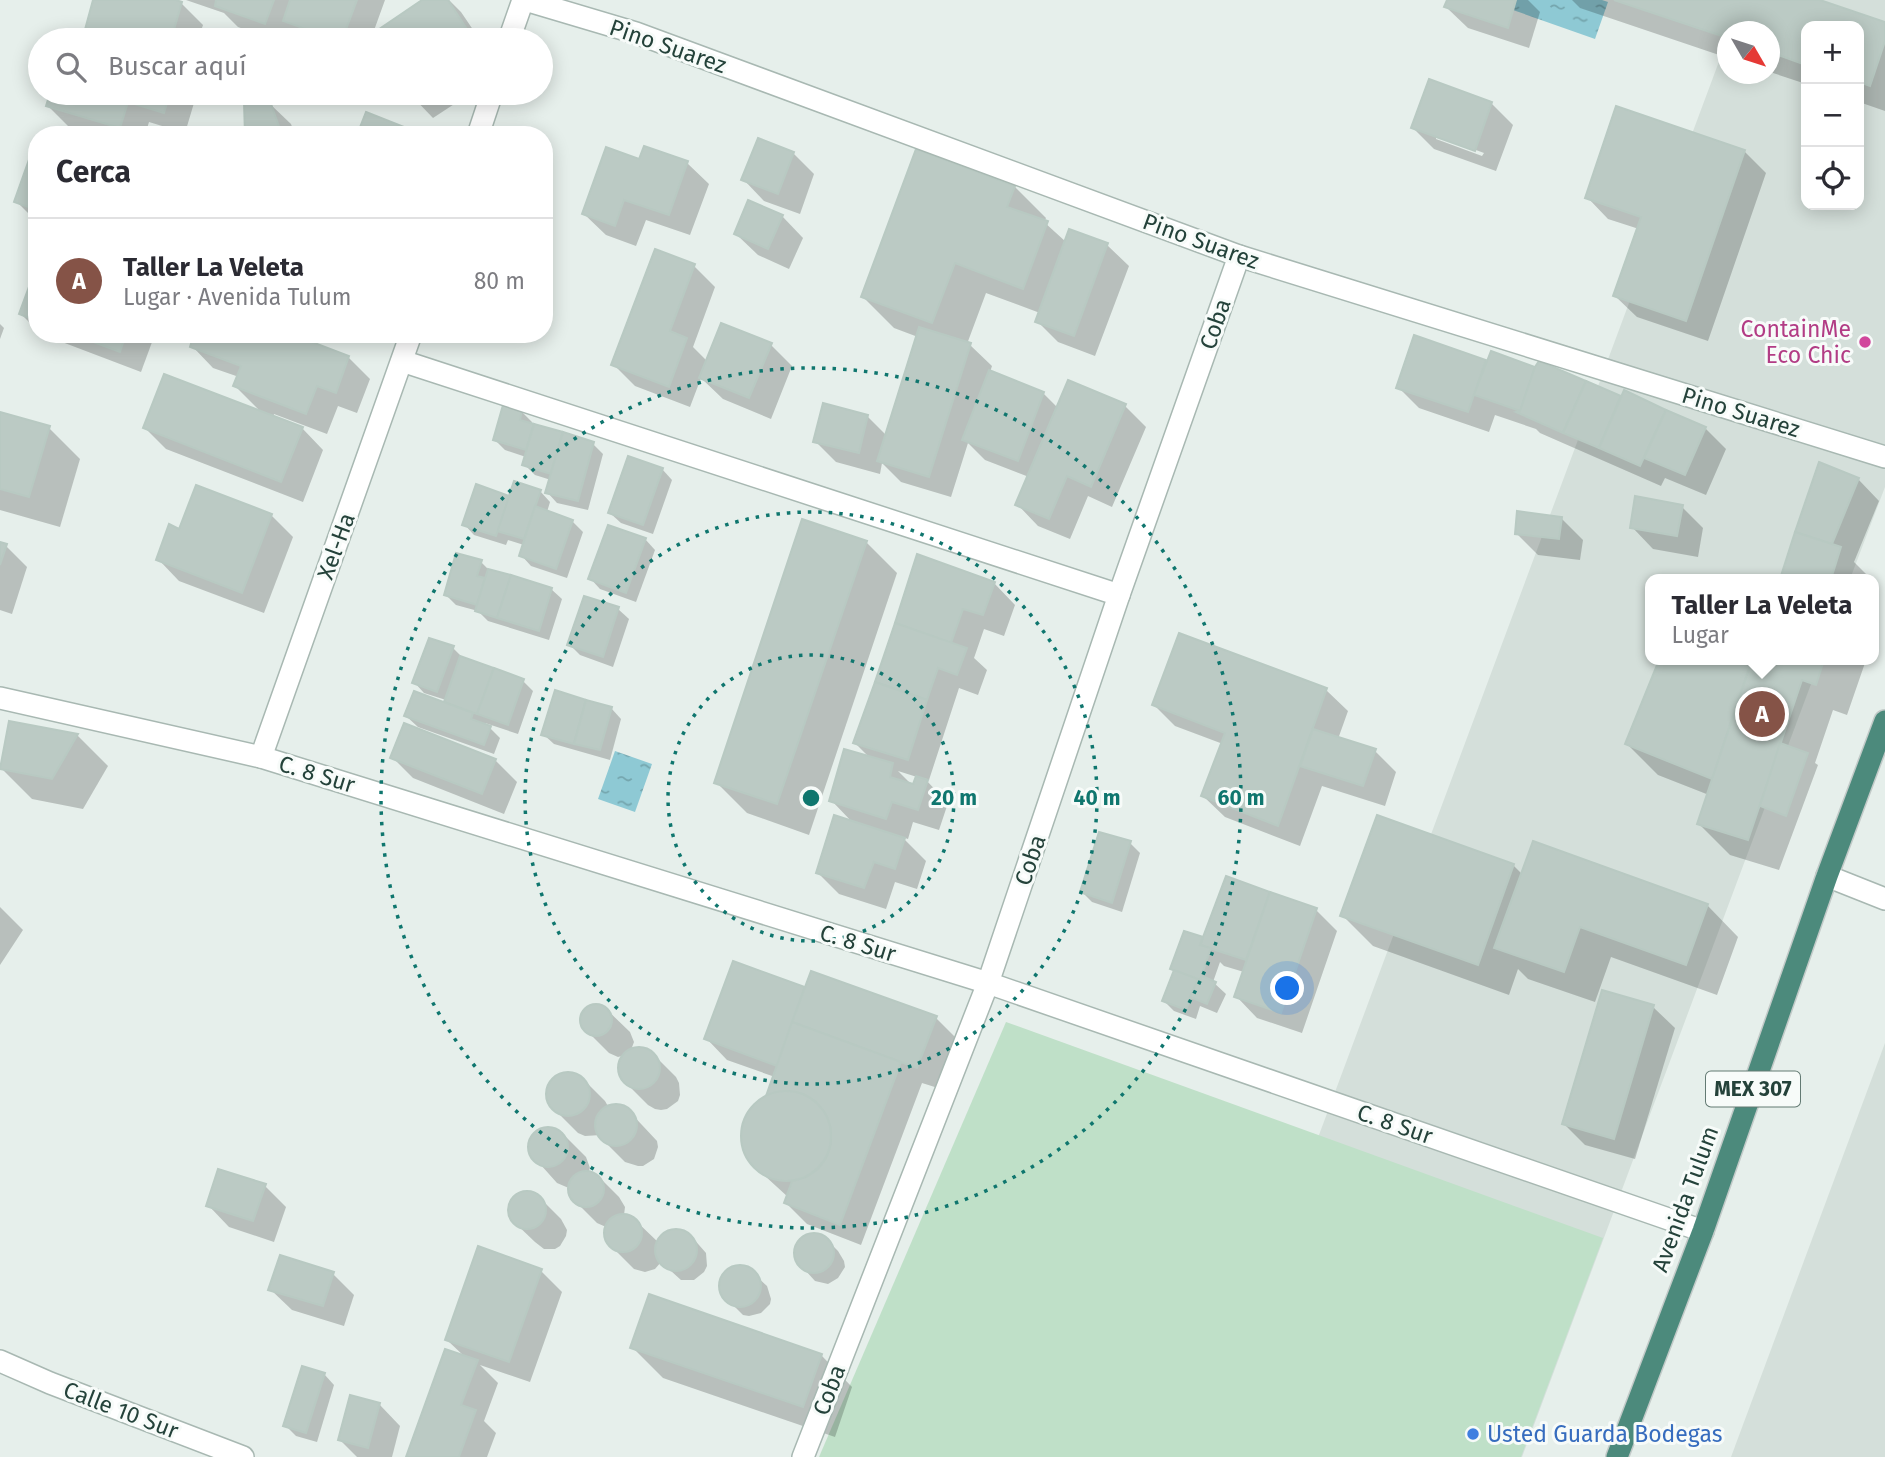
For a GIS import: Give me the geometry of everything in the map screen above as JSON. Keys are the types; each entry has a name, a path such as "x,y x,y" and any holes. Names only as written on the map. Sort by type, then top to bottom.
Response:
{"highway":[{"name":"Avenida Tulum","path":"1617,1457 1703,1231 1827,876 1885,721"}],"street":[{"path":"514,28 524,0"},
{"name":"Pino Suarez","path":"524,0 636,33 1239,256 1885,457"},
{"path":"481,126 488,105"},
{"name":"Coba","path":"803,1457 988,983 1119,595 1239,256"},
{"name":"Xel-Ha","path":"261,757 408,343"},
{"path":"402,361 1119,595"},
{"name":"C. 8 Sur","path":"0,698 261,757 988,983 1703,1231"},
{"path":"1827,876 1885,899"},
{"name":"Calle 10 Sur","path":"0,1361 243,1457"}],"shaded area":[{"path":"1743,0 1885,0 1885,487 1852,574 1645,574 1645,665 1818,665 1522,1457 1199,1457 1717,67 1717,84 1780,84 1780,21 1761,21"},
{"path":"1885,1043 1885,1457 1731,1457"}],"green space":[{"path":"1006,1022 1603,1238 1521,1457 819,1457"}],"water":[{"path":"1516,0 1608,2 1595,39 1513,10"},
{"path":"615,751 652,764 635,812 598,799"}],"building":[{"path":"93,0 182,2 174,28 85,28"},
{"path":"216,0 274,0 265,24 215,6"},
{"path":"290,0 357,0 346,28 303,28 283,21"},
{"path":"422,0 448,0 466,28 381,28"},
{"path":"1447,0 1516,0 1508,28 1444,7"},
{"path":"1614,0 1820,0 1885,22 1885,41 1870,86 1864,84 1864,21 1801,21 1801,63 1780,56 1780,21 1717,21 1717,34"},
{"path":"1429,79 1492,102 1475,151 1411,128"},
{"path":"46,105 127,105 121,126"},
{"path":"138,105 166,105 164,113"},
{"path":"244,105 271,105 279,126 245,126"},
{"path":"1616,106 1745,150 1686,321 1613,296 1641,217 1585,198"},
{"path":"366,112 401,126 361,126"},
{"path":"758,138 794,152 778,194 741,180"},
{"path":"644,146 688,161 669,215 624,200 615,226 582,214 606,147 639,159"},
{"path":"916,149 1015,186 1007,207 1048,221 1023,289 955,263 932,323 861,297"},
{"path":"28,162 28,207 14,202"},
{"path":"748,200 783,215 768,249 734,234"},
{"path":"1069,229 1108,243 1074,336 1035,322"},
{"path":"655,249 695,264 670,331 687,338 669,387 611,365"},
{"path":"28,290 28,318 19,314"},
{"path":"721,323 772,343 749,398 699,378"},
{"path":"919,327 971,343 929,477 877,461"},
{"path":"1414,335 1486,360 1468,412 1396,388"},
{"path":"96,343 123,343 120,352"},
{"path":"191,343 315,343 349,356 336,393 317,386 306,414 233,386 241,366 190,347"},
{"path":"1491,351 1535,367 1520,411 1474,395"},
{"path":"1539,361 1586,381 1563,433 1516,412 1520,411"},
{"path":"989,370 1044,392 1018,461 962,440"},
{"path":"164,374 303,427 281,482 143,428"},
{"path":"1068,380 1126,404 1091,487 1067,476 1049,519 1015,505"},
{"path":"1586,381 1621,396 1599,448 1563,433"},
{"path":"1624,390 1666,410 1640,466 1599,448"},
{"path":"823,403 868,415 859,453 813,442"},
{"path":"503,405 522,410 520,420 534,424 526,450 493,440"},
{"path":"1666,410 1706,427 1685,475 1644,458"},
{"path":"0,412 50,426 29,497 0,489"},
{"path":"534,424 563,432 551,474 522,465"},
{"path":"563,432 594,442 578,501 545,493"},
{"path":"628,456 663,468 643,525 608,513"},
{"path":"1819,462 1859,478 1832,544 1795,532"},
{"path":"514,481 541,490 524,539 497,531"},
{"path":"476,484 509,496 496,536 462,525"},
{"path":"196,485 272,514 242,593 156,560 169,524 179,529"},
{"path":"1635,496 1683,505 1677,536 1630,528"},
{"path":"535,506 573,520 556,569 519,556"},
{"path":"1517,511 1562,517 1559,539 1515,534"},
{"path":"802,519 867,541 777,804 714,783"},
{"path":"608,525 646,538 626,593 588,579"},
{"path":"1795,532 1841,547 1833,574 1782,574"},
{"path":"0,542 7,544 0,565"},
{"path":"456,553 482,560 477,576 485,578 477,605 444,595"},
{"path":"917,554 995,582 983,615 963,609 951,643 895,623"},
{"path":"488,569 511,575 497,618 475,611"},
{"path":"511,575 552,588 539,631 497,618"},
{"path":"584,596 619,607 603,657 567,645"},
{"path":"895,623 967,648 957,675 938,668 927,700 875,682"},
{"path":"1179,633 1327,688 1278,826 1201,796 1225,733 1152,705"},
{"path":"429,638 454,646 437,692 412,683"},
{"path":"460,656 494,668 477,714 444,702"},
{"path":"1657,665 1750,665 1712,779 1625,744"},
{"path":"1750,665 1822,665 1816,685 1802,680 1748,840 1697,824"},
{"path":"494,668 524,679 508,725 477,714"},
{"path":"875,682 927,700 908,760 853,743"},
{"path":"555,690 586,700 574,744 541,735"},
{"path":"414,691 473,713 471,719 491,726 484,745 404,716"},
{"path":"586,700 612,707 600,750 574,744"},
{"path":"9,721 78,734 52,779 0,769"},
{"path":"404,723 496,759 482,794 390,758"},
{"path":"1313,729 1376,749 1363,786 1300,766"},
{"path":"1780,743 1808,753 1786,816 1760,806"},
{"path":"844,749 893,763 890,777 913,784 916,776 928,780 918,810 892,802 886,819 829,801"},
{"path":"834,815 905,838 895,869 874,862 864,888 816,873"},
{"path":"1377,815 1514,864 1478,965 1340,916"},
{"path":"1099,832 1131,841 1112,903 1080,892"},
{"path":"1533,841 1708,904 1686,965 1580,927 1564,972 1494,948"},
{"path":"1226,876 1270,892 1246,960 1200,945"},
{"path":"1270,892 1317,908 1281,1013 1234,997"},
{"path":"1184,931 1203,937 1200,945 1211,948 1200,980 1170,969"},
{"path":"733,961 805,987 777,1066 704,1039"},
{"path":"1174,970 1198,979 1186,1010 1162,1001"},
{"path":"811,971 937,1016 917,1068 792,1022"},
{"path":"1202,976 1216,982 1207,1004 1190,997"},
{"path":"1602,990 1654,1005 1614,1139 1562,1124"},
{"path":"596,1004 608,1008 612,1020 608,1032 596,1036 584,1032 580,1020 584,1008"},
{"path":"792,1022 901,1062 840,1225 784,1203 792,1181 806,1177 818,1169 831,1144 831,1129 826,1115 816,1102 803,1094 788,1091 766,1096"},
{"path":"639,1047 654,1053 660,1068 654,1083 639,1089 624,1083 618,1068 624,1053"},
{"path":"568,1072 577,1073 584,1078 589,1085 589,1103 584,1110 577,1115 568,1116 559,1115 552,1110 547,1103 546,1094 547,1085 552,1078 559,1073"},
{"path":"786,1091 803,1095 818,1104 827,1119 831,1136 827,1153 818,1168 803,1177 786,1181 769,1177 754,1168 745,1153 741,1136 745,1119 754,1104 769,1095"},
{"path":"616,1104 631,1110 637,1125 631,1140 616,1146 601,1140 595,1125 601,1110"},
{"path":"548,1127 556,1128 562,1133 567,1139 567,1155 562,1161 556,1166 548,1167 540,1166 534,1161 529,1155 528,1147 529,1139 534,1133 540,1128"},
{"path":"218,1169 266,1184 253,1221 206,1206"},
{"path":"586,1171 599,1176 604,1189 599,1202 586,1207 573,1202 568,1189 573,1176"},
{"path":"527,1191 541,1196 546,1210 541,1224 527,1229 513,1224 508,1210 513,1196"},
{"path":"623,1214 637,1219 642,1233 637,1247 623,1252 609,1247 604,1233 609,1219"},
{"path":"676,1229 691,1235 697,1250 691,1265 676,1271 661,1265 655,1250 661,1235"},
{"path":"814,1233 822,1234 828,1239 833,1245 833,1261 828,1267 822,1272 814,1273 806,1272 800,1267 795,1261 794,1253 795,1245 800,1239 806,1234"},
{"path":"478,1246 542,1269 509,1362 445,1340"},
{"path":"280,1255 334,1272 323,1306 268,1290"},
{"path":"740,1265 755,1271 761,1286 755,1301 740,1307 725,1301 719,1286 725,1271"},
{"path":"649,1294 822,1354 803,1407 630,1348"},
{"path":"445,1349 478,1360 461,1405 476,1410 459,1457 406,1457"},
{"path":"302,1366 325,1373 306,1433 283,1426"},
{"path":"350,1395 380,1403 368,1448 338,1440"}],"place":[{"name":"ContainMe Eco Chic","path":"1865,342"},
{"name":"Taller La Veleta","path":"1762,714"},
{"name":"Usted Guarda Bodegas","path":"1473,1434"}]}
